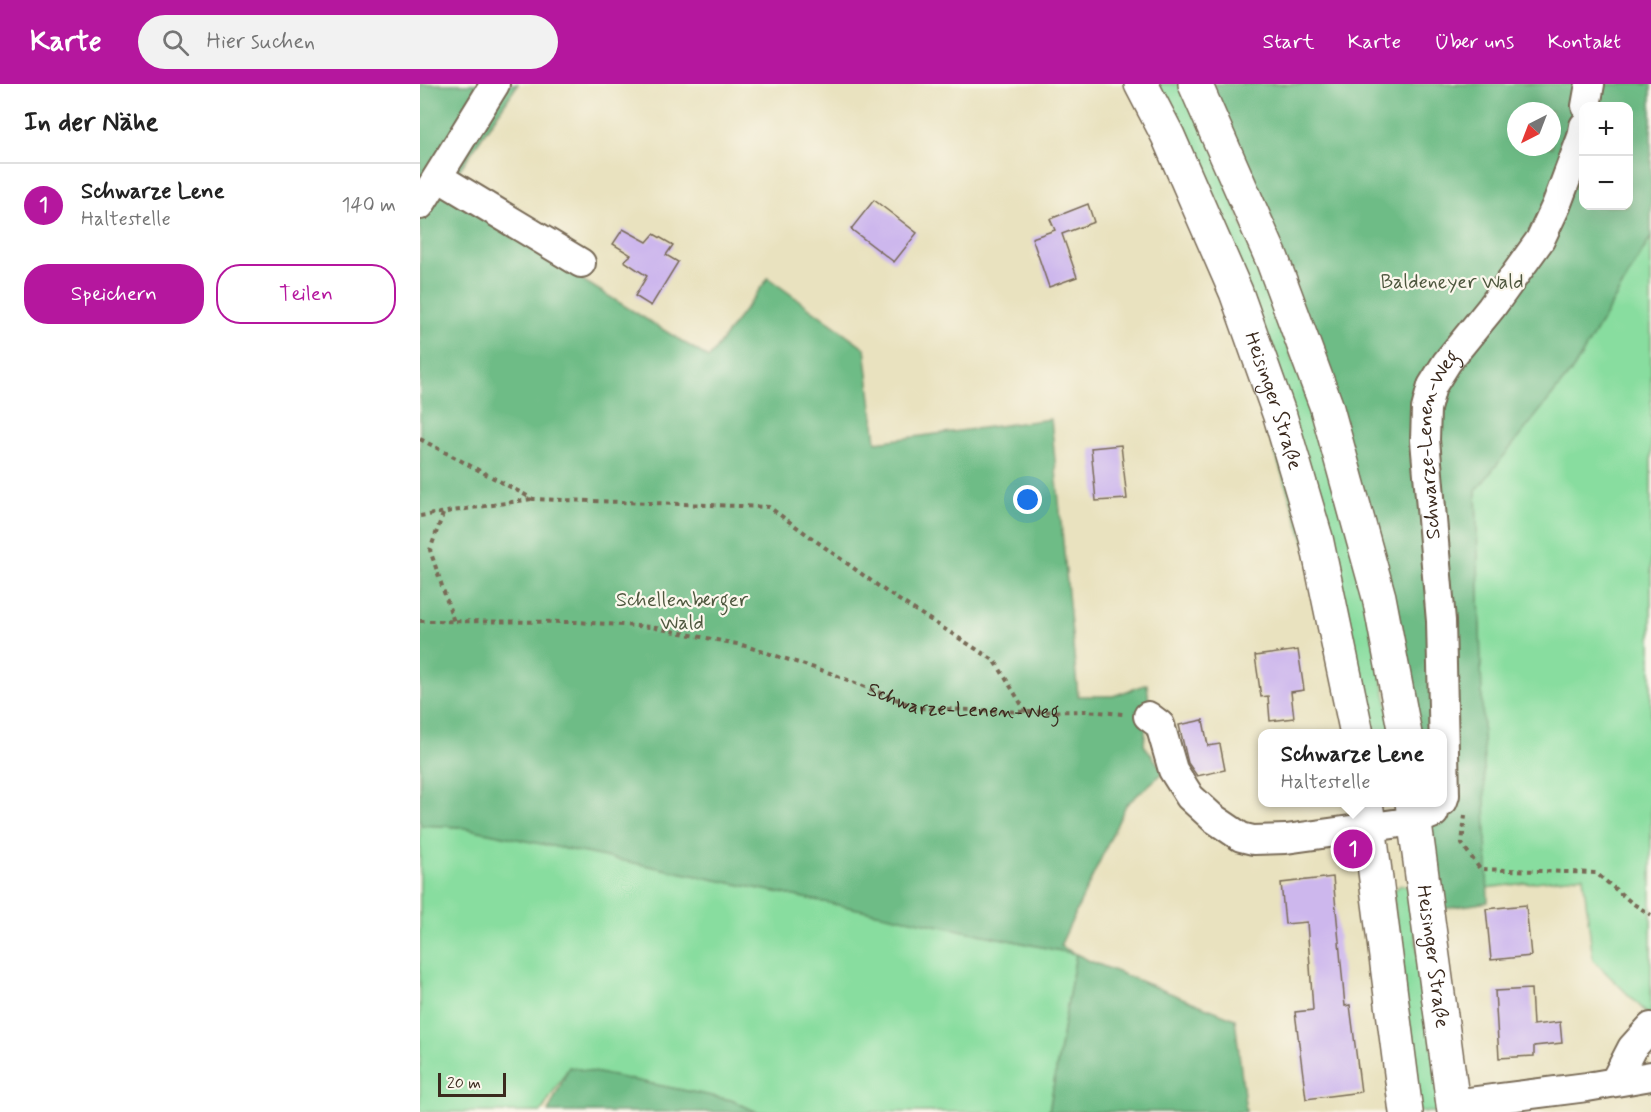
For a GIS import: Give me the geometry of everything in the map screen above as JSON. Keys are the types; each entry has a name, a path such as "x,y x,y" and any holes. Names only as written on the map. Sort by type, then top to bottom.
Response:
{"main road":[{"name":"Heisinger Straße","path":"1141,84 1168,136 1236,292 1280,416 1316,538 1357,729"},
{"path":"1195,84 1272,259 1326,405 1379,597 1404,729"},
{"name":"Heisinger Straße","path":"1413,812 1453,1108"},
{"path":"1368,815 1389,964 1406,1112"}],"street":[{"path":"420,205 495,84"},
{"path":"1587,102 1590,84"},
{"name":"Schwarze-Lenen-Weg","path":"1445,729 1441,621 1425,440 1426,409 1432,386 1447,362 1491,308 1540,240 1556,206 1579,145"},
{"path":"438,177 581,263"},
{"path":"1148,716 1160,725 1173,770 1190,797 1213,818 1241,837 1252,840 1286,839 1368,815 1413,812 1431,816 1447,807"},
{"path":"1615,1081 1632,1048 1651,1027"},
{"path":"1453,1108 1651,1076"}],"path":[{"path":"420,440 532,498"},
{"path":"420,516 532,498 769,507 888,593 996,661 1027,712"},
{"path":"443,514 430,550 454,622"},
{"name":"Schwarze-Lenen-Weg","path":"420,621 577,622 651,627 742,645 830,673 918,708 1027,712 1086,711 1148,716"},
{"path":"1450,805 1462,844 1480,869 1596,873 1632,903 1651,915"}],"green space":[{"name":"Schellenberger Wald","path":"420,84 518,84 443,194 709,358 768,278 865,348 876,442 1051,419 1078,696 1113,696 1147,684 1150,710 1146,722 1144,745 1164,772 1126,805 1060,946 1076,954 460,827 420,825"},
{"path":"1154,84 1182,84 1214,149 1337,478 1393,729 1366,729"},
{"name":"Baldeneyer Wald","path":"1205,84 1651,84 1651,237 1574,368 1476,491 1488,902 1431,911 1417,807 1447,807 1447,729 1408,729 1383,579"},
{"path":"1651,237 1651,1017 1593,960 1583,876 1487,888 1476,490 1574,368"},
{"path":"420,825 460,827 1076,954 1049,1112 757,1112 731,1100 569,1067 541,1112 420,1112"},
{"path":"1401,885 1408,886 1442,1112 1417,1112 1393,891"},
{"name":"Schellenberger Wald","path":"1076,954 1235,1019 1246,1112 1049,1112"},
{"path":"569,1067 731,1100 757,1112 548,1112"}],"building":[{"path":"874,200 917,233 894,262 851,229"},
{"path":"1088,204 1094,222 1062,234 1077,277 1049,287 1032,238 1055,230 1050,219"},
{"path":"623,229 647,242 654,234 673,245 666,255 678,262 651,306 635,296 647,276 624,261 631,255 613,244"},
{"path":"1121,445 1127,499 1096,501 1091,448"},
{"path":"1298,650 1304,690 1291,692 1294,718 1270,721 1268,696 1261,697 1255,656"},
{"path":"1203,720 1208,746 1220,744 1225,770 1197,776 1188,763 1179,725"},
{"path":"1333,877 1345,1006 1350,1005 1361,1092 1306,1099 1295,1012 1313,1010 1307,922 1285,924 1281,883"},
{"path":"1526,905 1531,956 1491,960 1486,909"},
{"path":"1531,989 1533,1025 1560,1022 1562,1043 1534,1046 1534,1056 1499,1058 1495,991"}],"place":[{"name":"Schwarze Lene","path":"1353,849"}]}
